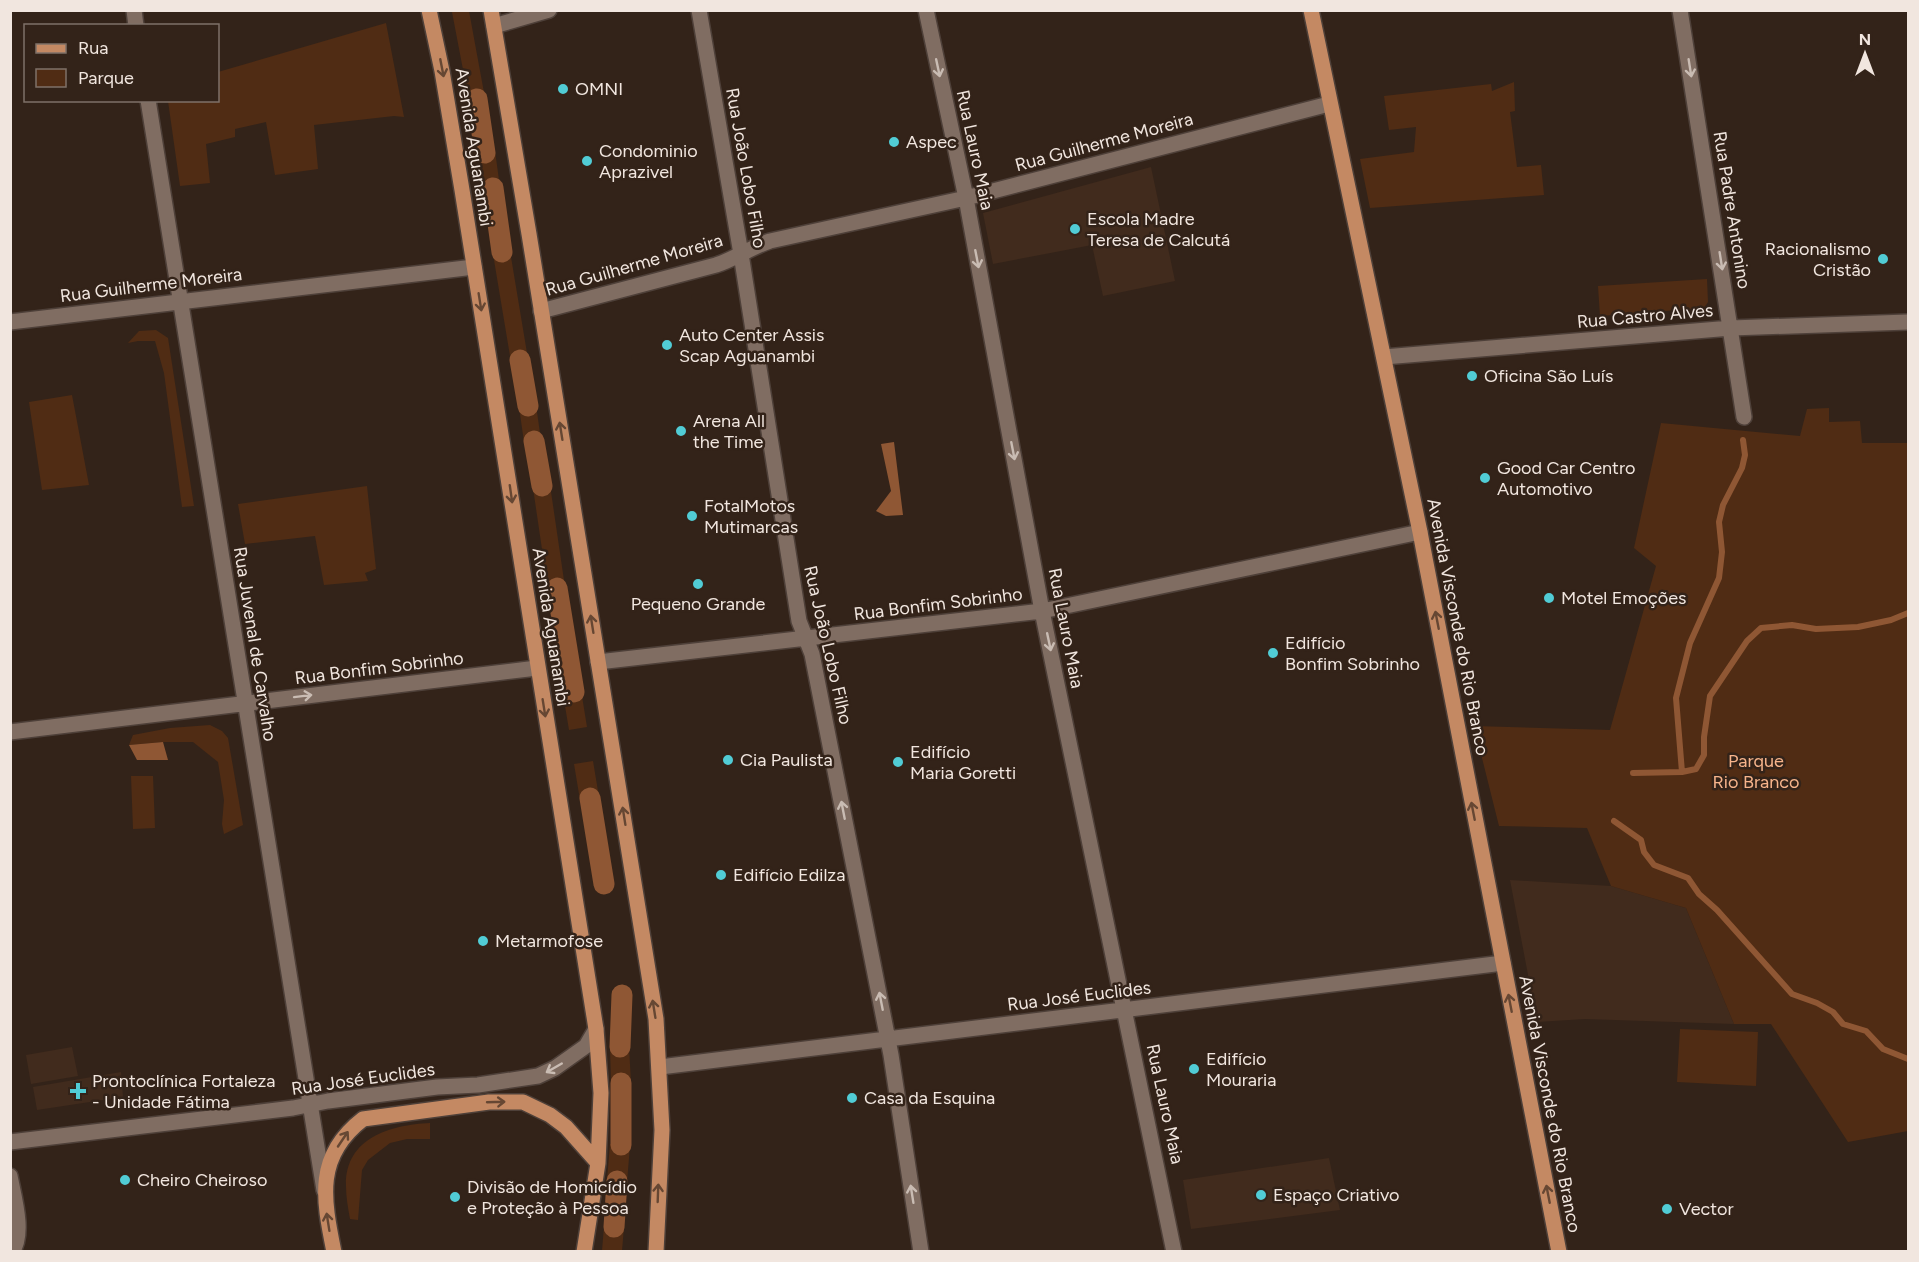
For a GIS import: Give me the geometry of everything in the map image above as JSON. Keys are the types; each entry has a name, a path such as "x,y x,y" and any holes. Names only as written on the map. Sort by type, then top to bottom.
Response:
{"main road":[{"name":"Avenida Aguanambi","path":"429,10 442,71 510,484 537,668 596,1029 601,1093 598,1163 584,1251"},
{"name":"Avenida Visconde do Rio Branco","path":"1311,10 1420,532 1559,1251"},
{"path":"493,18 656,1019 662,1130 657,1251"},
{"path":"334,1251 324,1193 327,1169 351,1128 363,1119 489,1102 523,1102 550,1115 566,1127 598,1163"}],"street":[{"path":"493,18 549,10"},
{"name":"Rua João Lobo Filho","path":"699,10 741,254 799,621 812,654 888,1039 921,1251"},
{"name":"Rua Lauro Maia","path":"926,10 966,198 1042,611 1174,1251"},
{"name":"Rua Padre Antonino","path":"1680,10 1744,417"},
{"name":"Rua Juvenal de Carvalho","path":"148,102 324,1193"},
{"name":"Rua Guilherme Moreira","path":"541,311 716,265 770,241 966,198 1329,104"},
{"name":"Rua Guilherme Moreira","path":"10,322 474,267"},
{"name":"Rua Castro Alves","path":"1384,357 1731,328 1908,322"},
{"name":"Rua Bonfim Sobrinho","path":"598,662 1042,611 1420,532"},
{"name":"Rua Bonfim Sobrinho","path":"10,732 537,668"},
{"name":"Rua José Euclides","path":"660,1067 1503,963"},
{"name":"Rua José Euclides","path":"10,1142 309,1105 339,1099 437,1087 478,1085 538,1076 555,1068 586,1046 596,1029"},
{"path":"10,1176 19,1233 16,1246 12,1251"}],"shaded area":[{"name":"Escola Madre Teresa de Calcutá","path":"1151,167 1175,281 1103,296 1092,245 993,264 983,213"},
{"path":"894,442 903,515 886,516 876,511 891,491 881,444"},
{"path":"163,742 168,760 137,760 129,745"},
{"path":"1510,880 1611,886 1686,908 1734,1024 1585,1019 1537,1022"},
{"name":"Prontoclínica Fortaleza - Unidade Fátima","path":"72,1047 78,1076 31,1084 26,1055"},
{"name":"Prontoclínica Fortaleza - Unidade Fátima","path":"121,1072 123,1097 37,1110 33,1087"},
{"name":"Espaço Criativo","path":"1329,1158 1340,1210 1191,1229 1183,1180"}],"green space":[{"path":"469,11 485,98 469,101 452,12"},
{"path":"386,23 404,117 394,116 314,125 318,169 275,175 266,122 235,129 235,137 206,144 210,183 180,186 168,102 219,102 219,72"},
{"path":"1514,82 1515,111 1510,112 1517,167 1541,165 1544,195 1370,208 1360,159 1414,152 1416,127 1389,130 1384,96 1491,84 1492,91"},
{"path":"495,151 500,187 483,190 477,154"},
{"path":"510,251 528,359 511,362 493,254"},
{"path":"1707,279 1708,302 1704,308 1600,316 1598,286"},
{"path":"156,330 168,338 194,506 182,507 164,373 155,341 128,343 139,331"},
{"path":"72,395 89,485 42,490 29,402"},
{"path":"536,405 541,440 524,442 519,407"},
{"name":"Parque Rio Branco","path":"1829,408 1829,422 1860,421 1862,443 1908,443 1908,1131 1848,1142 1771,1024 1734,1024 1686,908 1611,886 1587,828 1499,826 1474,726 1610,730 1656,566 1634,548 1661,423 1800,436 1807,409"},
{"path":"550,485 565,587 548,590 533,488"},
{"path":"367,486 376,569 365,573 368,581 324,585 315,536 245,544 238,504"},
{"path":"581,690 587,727 569,730 563,694"},
{"path":"210,725 222,731 228,738 243,825 224,834 222,824 224,800 218,762 193,742 129,745 133,735 170,728"},
{"path":"593,761 599,797 580,800 574,764"},
{"path":"131,776 153,776 155,828 133,829"},
{"path":"1680,1029 1758,1032 1756,1086 1677,1082"},
{"path":"629,1046 631,1083 611,1083 610,1047"},
{"path":"430,1123 430,1139 407,1139 390,1143 368,1160 362,1170 358,1220 350,1219 346,1190 348,1170 353,1156 373,1137 386,1131"},
{"path":"610,1144 630,1146 627,1182 607,1180"},
{"path":"604,1226 624,1227 622,1251 602,1251"}],"waterway":[{"path":"477,99 485,153"},
{"path":"493,188 502,252"},
{"path":"520,360 528,406"},
{"path":"1682,772 1676,698 1690,643 1719,578 1722,552 1719,522 1723,505 1742,468 1745,455 1743,440"},
{"path":"534,441 542,486"},
{"path":"557,588 574,692"},
{"path":"1633,773 1682,772 1696,769 1704,755 1704,737 1710,696 1747,641 1761,628 1792,625 1816,629 1858,627 1891,620 1908,613"},
{"path":"590,798 604,884"},
{"path":"1614,821 1641,840 1644,852 1654,865 1688,878 1699,894 1717,910 1792,994 1817,1003 1833,1012 1843,1024 1866,1031 1883,1049 1908,1059"},
{"path":"620,1047 622,995"},
{"path":"621,1083 621,1145"},
{"path":"614,1227 617,1181"}],"place":[{"name":"OMNI","path":"563,89"},
{"name":"Aspec","path":"894,142"},
{"name":"Condominio Aprazivel","path":"587,161"},
{"name":"Escola Madre Teresa de Calcutá","path":"1075,229"},
{"name":"Racionalismo Cristão","path":"1883,259"},
{"name":"Auto Center Assis Scap Aguanambi","path":"667,345"},
{"name":"Oficina São Luís","path":"1472,376"},
{"name":"Arena All the Time","path":"681,431"},
{"name":"Good Car Centro Automotivo","path":"1485,478"},
{"name":"FotalMotos Mutimarcas","path":"692,516"},
{"name":"Pequeno Grande","path":"698,584"},
{"name":"Motel Emoções","path":"1549,598"},
{"name":"Edifício Bonfim Sobrinho","path":"1273,653"},
{"name":"Cia Paulista","path":"728,760"},
{"name":"Edifício Maria Goretti","path":"898,762"},
{"name":"Edifício Edilza","path":"721,875"},
{"name":"Metarmofose","path":"483,941"},
{"name":"Edifício Mouraria","path":"1194,1069"},
{"name":"Prontoclínica Fortaleza - Unidade Fátima","path":"78,1091"},
{"name":"Casa da Esquina","path":"852,1098"},
{"name":"Cheiro Cheiroso","path":"125,1180"},
{"name":"Espaço Criativo","path":"1261,1195"},
{"name":"Divisão de Homicídio e Proteção à Pessoa","path":"455,1197"},
{"name":"Vector","path":"1667,1209"}]}
